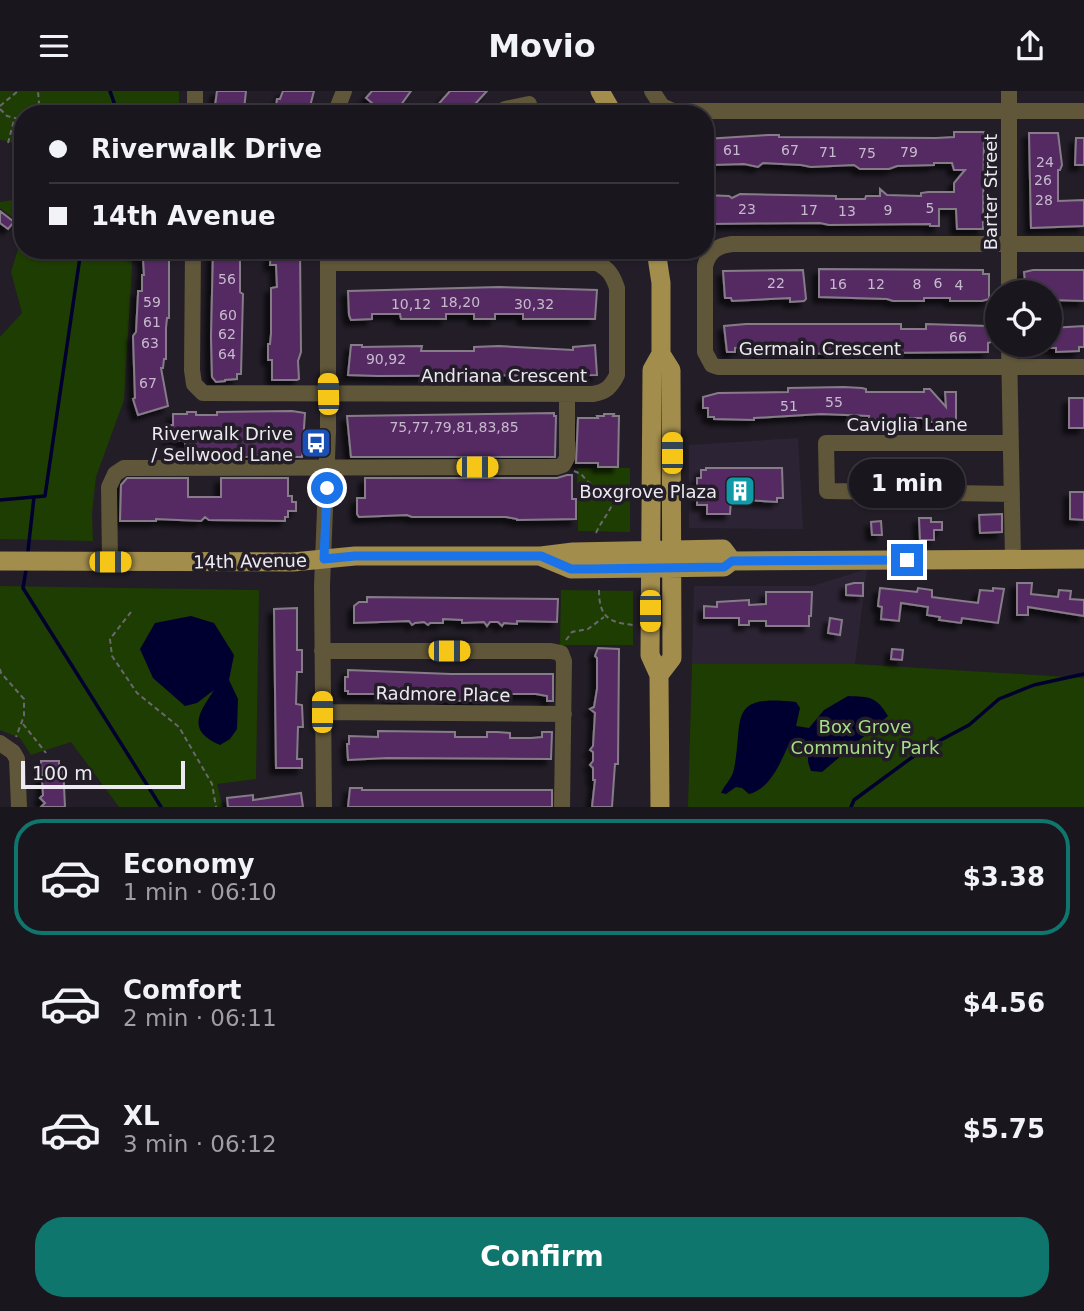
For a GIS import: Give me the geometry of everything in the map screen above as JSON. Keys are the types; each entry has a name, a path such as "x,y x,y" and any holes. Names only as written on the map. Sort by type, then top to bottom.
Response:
{"main road":[{"path":"657,259 661,283 662,354 671,370 672,559 672,657 659,675"},
{"path":"660,807 659,675 650,655 650,559 652,370 662,354"},
{"name":"14th Avenue","path":"0,561 293,562 355,556 541,556 571,569 650,559 672,559 724,567 732,561 1084,559"}],"street":[{"name":"Barter Street","path":"1009,91 1009,280"},
{"path":"524,105 529,104"},
{"path":"714,111 1084,111"},
{"path":"1009,244 1084,244"},
{"name":"Germain Crescent","path":"714,249 722,245 1009,244"},
{"name":"Andriana Crescent","path":"193,259 192,378 197,389 209,394 603,393 612,386 617,375 617,288 613,277 607,268 597,263 522,259"},
{"path":"324,807 322,651 327,467 328,259"},
{"name":"Germain Crescent","path":"707,259 705,352 712,365 1009,367"},
{"path":"1009,357 1013,560"},
{"path":"1009,367 1084,367"},
{"path":"110,562 109,487 115,474 124,468 557,467 563,465 567,458 567,394"},
{"name":"Caviglia Lane","path":"1011,443 825,443 827,491 1012,494"},
{"path":"322,651 561,653 564,661 562,807"},
{"name":"Radmore Place","path":"322,712 564,714"},
{"path":"0,743 13,752 17,759 19,807"}],"path":[{"path":"14,119 0,108 18,91"},
{"path":"8,143 14,123"},
{"path":"573,471 581,474 589,483 615,495 631,493"},
{"path":"596,533 600,522 610,511 615,495"},
{"path":"599,590 599,604 605,616 620,624 634,625"},
{"path":"131,612 110,639 113,656 137,693 179,727 212,784 216,807"},
{"path":"563,647 572,632 595,625 605,616"},
{"path":"0,669 24,699 22,724 16,737"},
{"path":"22,724 46,753"}],"shaded area":[{"path":"798,438 803,529 689,528 689,445"},
{"path":"867,569 855,664 692,664 694,586 812,586"},
{"path":"191,616 214,623 234,655 229,680 238,699 237,729 230,739 220,745 202,733 199,727 201,713 214,690 197,703 185,706 153,678 140,649 155,623"},
{"path":"848,696 876,701 888,716 822,772 811,771 808,741 791,740 775,772 764,786 749,794 736,787 726,794 721,793 733,773 742,713 748,706 774,700 796,702 800,708 796,726 809,728 824,710"}],"green space":[{"path":"0,91 179,91 179,105 14,105 14,144 0,140"},
{"path":"14,200 14,218 0,208 0,202"},
{"path":"15,259 132,259 124,400 96,477 92,513 93,541 0,539 0,337 22,313 11,272"},
{"path":"577,468 630,468 630,532 578,531"},
{"path":"0,586 259,590 256,779 217,784 223,807 119,807 71,742 31,755 20,738 0,730"},
{"path":"561,590 633,591 633,645 560,645"},
{"name":"Box Grove Community Park","path":"692,664 855,664 1084,678 1084,807 688,807"}],"building":[{"path":"217,91 246,91 245,105 215,105"},
{"path":"283,91 314,91 310,105 276,105 277,99 280,99"},
{"path":"372,91 411,91 401,105 374,105 366,98"},
{"path":"450,91 487,91 474,105 438,105"},
{"path":"954,132 984,132 983,229 957,229 956,209 939,209 939,226 714,224 714,195 732,198 740,194 836,196 836,199 865,199 866,196 880,196 880,189 887,195 921,196 921,193 928,192 954,192 954,183 965,170 954,170 952,163 897,166 889,169 860,169 854,165 714,165 714,138 768,135 954,137"},
{"path":"1029,133 1058,133 1062,165 1058,170 1058,201 1084,200 1084,226 1031,228"},
{"path":"1076,138 1084,138 1084,165 1075,165"},
{"path":"0,211 14,222 8,229 0,223"},
{"path":"143,259 169,259 166,359 161,368 168,406 138,415 133,399 133,336 136,332 138,291 142,291"},
{"path":"213,259 240,259 240,292 243,294 241,374 237,374 237,379 216,382 212,377"},
{"path":"270,259 300,259 301,352 297,380 272,380 272,360 268,360 271,288 277,287 276,265 270,265"},
{"path":"819,269 983,270 983,274 989,274 989,280 985,280 985,300 982,301 950,301 950,298 893,301 819,297"},
{"path":"803,270 804,301 790,302 790,298 732,301 731,298 725,298 723,271"},
{"path":"1084,270 1084,301 1062,300 1062,280 1025,280 1024,272"},
{"path":"499,287 597,290 595,319 523,319 523,314 495,314 495,319 474,319 474,314 446,314 446,319 401,319 400,314 372,314 372,319 351,320 349,315 348,291"},
{"path":"901,324 901,329 926,329 926,324 985,326 985,352 778,354 756,352 756,347 735,348 735,352 727,352 724,326"},
{"path":"1084,326 1084,347 1079,347 1079,351 1062,352 1062,327"},
{"path":"351,345 422,346 421,351 474,351 474,347 573,350 573,347 595,345 597,375 348,375"},
{"path":"788,388 862,388 866,389 866,392 924,392 924,389 930,389 946,407 945,392 956,392 958,422 926,422 922,418 869,420 869,416 821,414 754,420 714,419 708,417 708,408 703,408 703,397 718,393 788,392"},
{"path":"1069,398 1084,398 1084,428 1069,428"},
{"path":"196,412 196,415 217,415 217,412 305,413 302,457 185,457 185,440 169,441 169,434 165,434 166,425 173,425 173,414"},
{"path":"554,413 555,457 351,457 347,416"},
{"path":"597,416 619,416 618,467 576,463 578,418 598,418"},
{"name":"Boxgrove Plaza","path":"782,468 783,498 777,498 777,502 731,499 730,514 707,514 707,505 697,505 697,478 701,478 701,470"},
{"path":"572,475 572,499 576,499 576,519 517,520 506,517 407,515 359,517 357,514 357,498 365,498 365,478 557,478"},
{"path":"127,478 188,478 188,497 221,497 221,478 288,478 288,496 292,496 292,502 296,502 296,511 288,511 285,521 209,520 205,517 201,521 120,521 121,485"},
{"path":"1070,492 1084,492 1084,520 1070,519"},
{"path":"1002,514 1002,532 980,533 979,515"},
{"path":"919,518 942,522 942,530 934,530 934,540 920,540"},
{"path":"881,521 882,535 872,535 871,522"},
{"path":"863,583 863,596 846,595 846,585"},
{"path":"1017,583 1032,583 1031,594 1058,597 1059,590 1071,591 1070,599 1084,600 1084,616 1028,607 1028,615 1017,615"},
{"path":"880,588 917,592 918,588 932,590 932,597 978,603 980,590 1004,589 998,623 962,618 961,623 939,620 940,617 927,615 928,607 901,603 899,621 881,619 882,607 878,606"},
{"path":"766,592 812,592 809,626 766,626 766,621 749,621 749,625 739,625 739,618 704,618 704,606 717,607 717,602 749,600 749,605 766,604"},
{"path":"367,597 558,599 557,622 517,621 517,624 504,623 502,626 498,622 490,622 487,626 484,622 462,623 462,620 443,619 443,623 428,625 424,622 412,625 409,621 354,623 354,606 359,602 367,602"},
{"path":"297,608 297,650 302,650 302,672 297,672 296,704 302,705 303,727 298,727 297,759 302,759 302,768 276,768 274,609"},
{"path":"830,618 842,620 840,635 828,633"},
{"path":"598,648 619,649 618,764 615,764 612,807 592,807 595,780 590,765 593,752 590,750 593,746 595,713 590,709 594,707 597,689 595,656"},
{"path":"892,649 903,650 902,660 891,659"},
{"path":"348,670 553,674 553,701 547,701 547,696 536,694 502,694 490,695 490,700 444,701 444,695 411,695 411,700 389,699 389,694 348,694 348,691 345,691 345,677 348,677"},
{"path":"378,731 455,732 455,737 487,737 487,732 497,732 510,733 510,738 542,737 542,732 552,732 551,759 348,760 349,736 378,737"},
{"path":"41,761 59,761 59,765 63,765 65,807 41,807 45,803 40,798 43,795"},
{"path":"350,788 552,790 552,807 348,807"},
{"path":"301,793 303,807 228,807 227,798 253,795 253,800"}],"waterway":[{"path":"110,91 115,105"},
{"path":"0,500 45,496 80,259"},
{"path":"28,551 34,497"},
{"path":"26,570 23,588 161,807"},
{"path":"851,807 854,800 922,750 969,725 999,699 1034,685 1084,674"}],"place":[{"name":"Riverwalk Drive / Sellwood Lane","path":"316,443"},
{"name":"Boxgrove Plaza","path":"740,491"}],"route":[{"path":"327,488 324,559 355,556 541,556 571,569 724,567 732,561 907,560"}]}
